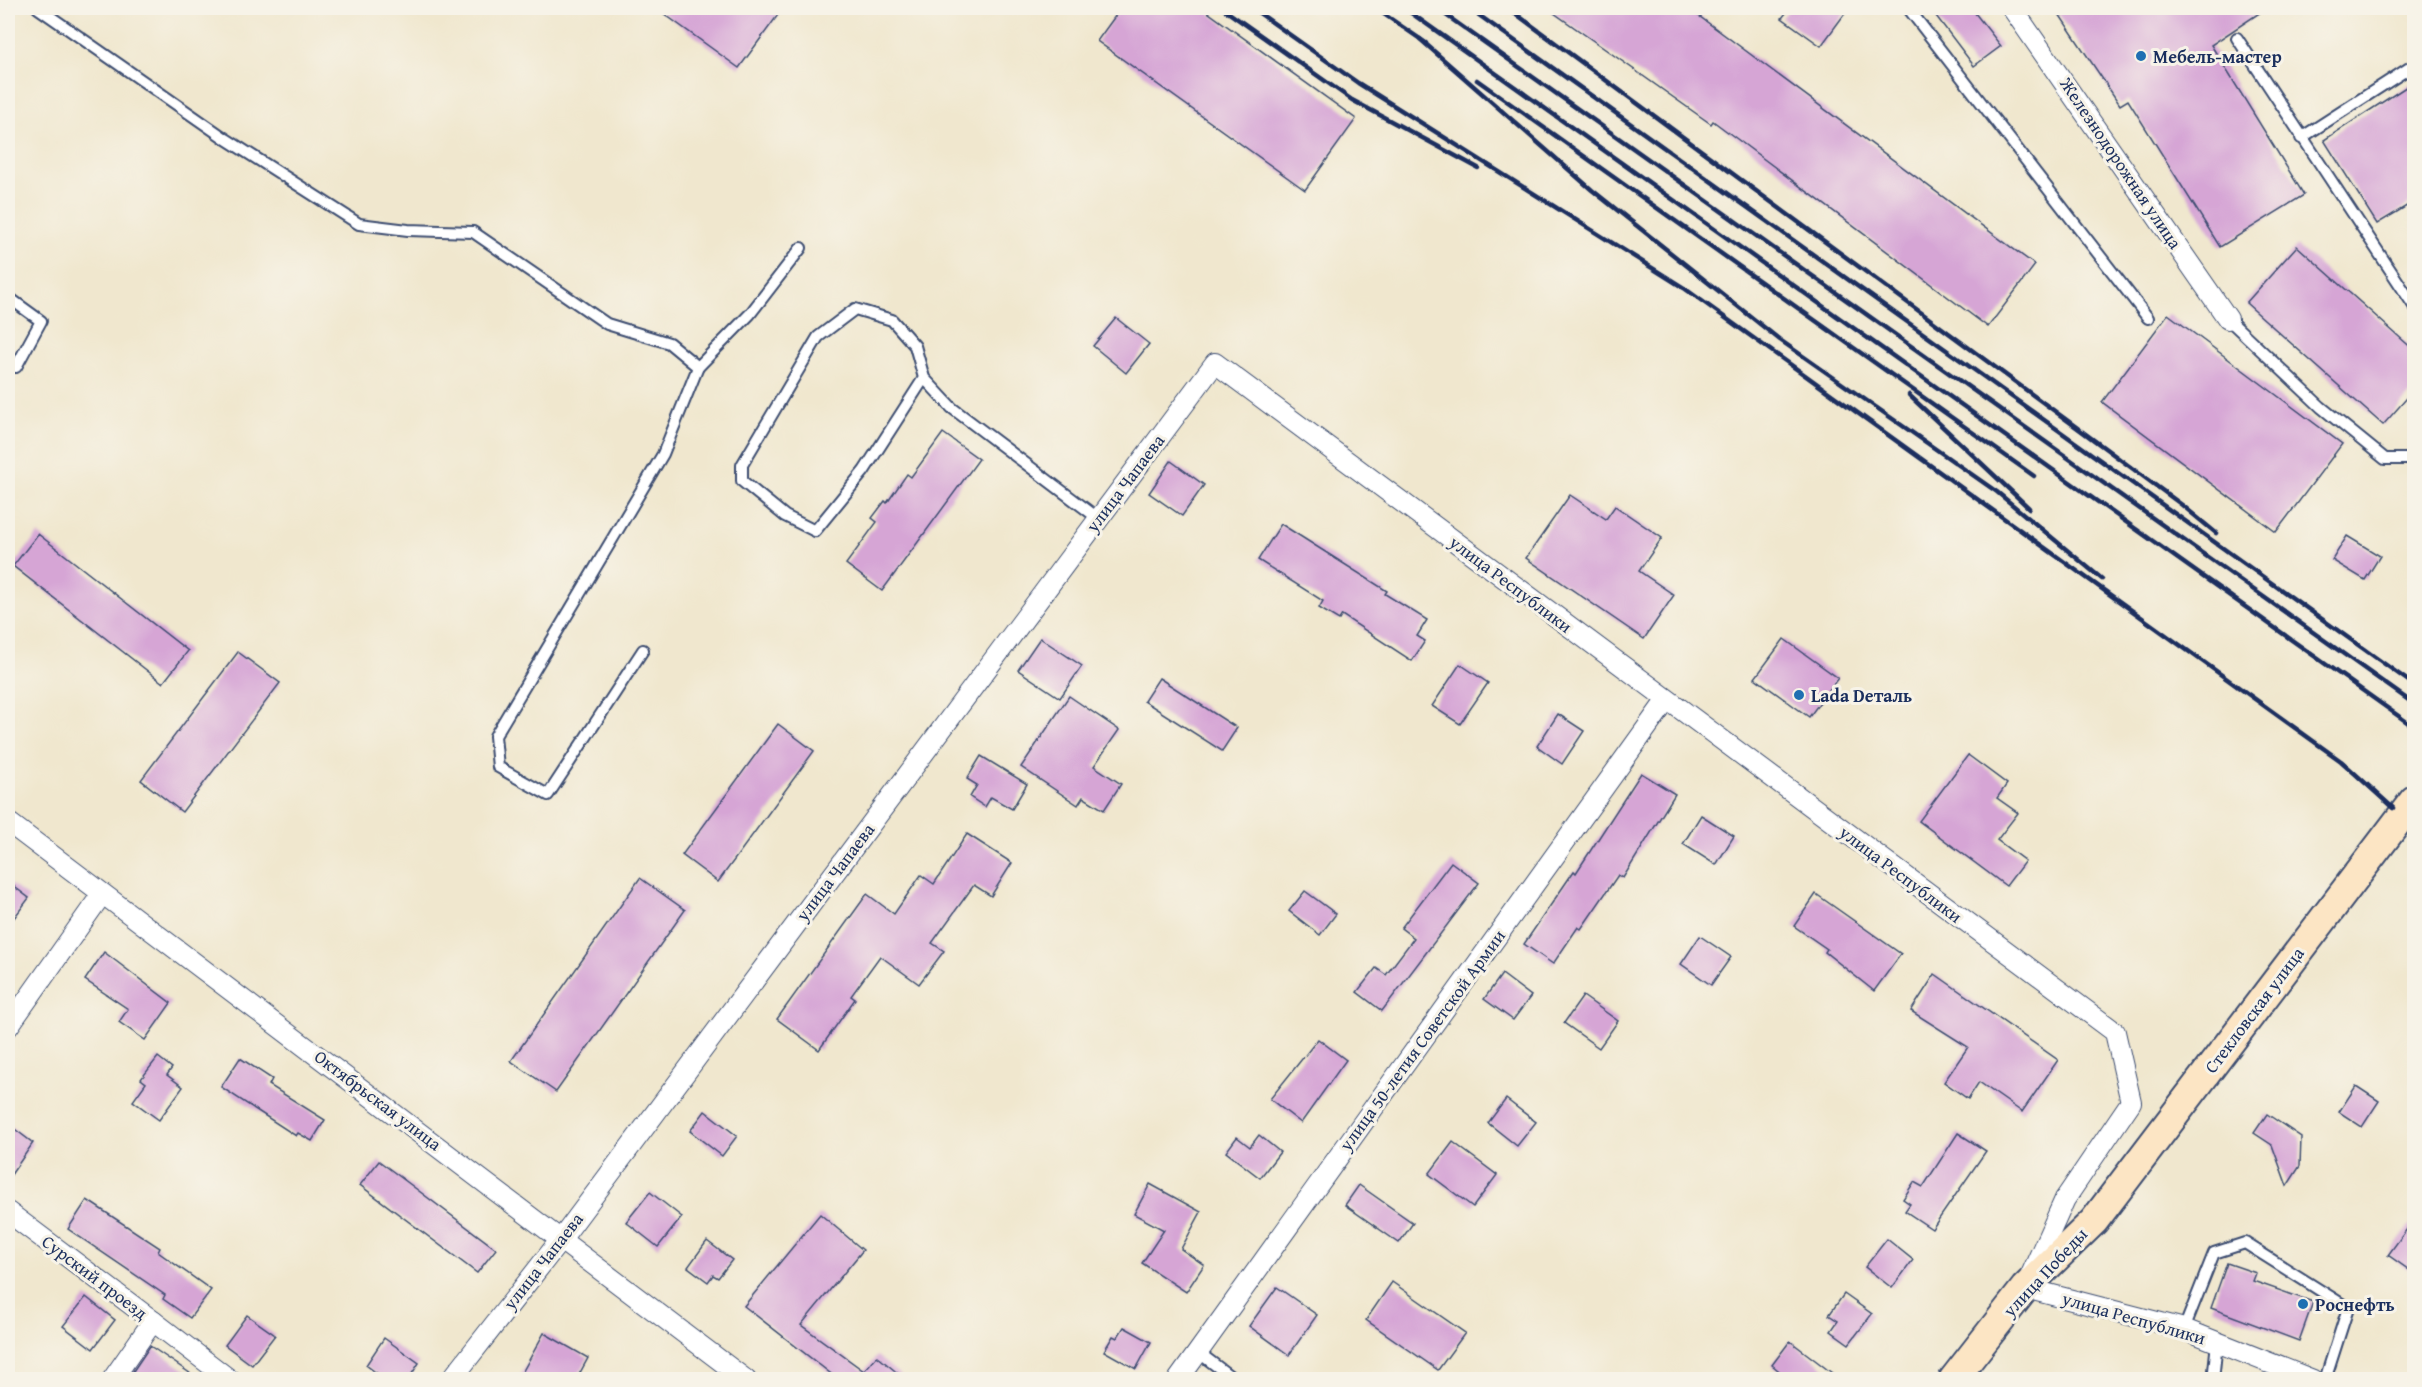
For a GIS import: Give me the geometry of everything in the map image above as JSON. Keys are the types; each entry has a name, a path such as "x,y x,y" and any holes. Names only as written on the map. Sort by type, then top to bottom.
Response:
{"street":[{"name":"Железнодорожная улица","path":"2012,8 2228,319"},
{"name":"улица Чапаева","path":"451,1380 562,1238 1215,363"},
{"name":"улица Республики","path":"1215,363 2115,1032 2131,1102 2065,1199 2025,1288 2184,1329 2313,1380"},
{"name":"улица 50-летия Советской Армии","path":"1179,1380 1666,700"},
{"name":"Стекловская улица","path":"2094,1221 2415,800"},
{"name":"Октябрьская улица","path":"8,822 562,1238 746,1380"},
{"path":"8,1027 102,894"},
{"name":"Сурский проезд","path":"8,1212 230,1380"},
{"name":"улица Победы","path":"1953,1380 2025,1288 2094,1221"},
{"name":"Сурский проезд","path":"111,1380 153,1321"}],"lane":[{"path":"38,8 226,138 358,224 408,230 473,232 607,324 669,343 698,367"},
{"path":"1908,8 2148,318"},
{"path":"2237,38 2301,138 2415,306"},
{"path":"2301,138 2415,65"},
{"path":"643,650 548,795 498,766 495,736 663,454 698,367 750,314 801,248"},
{"path":"8,297 41,321 16,367"},
{"path":"924,378 864,471 815,531 785,516 742,482 741,465 818,337 855,309 892,321 915,346 924,378 952,408 1099,519"},
{"path":"2228,319 2321,408 2385,459 2415,459"},
{"path":"2184,1329 2214,1253 2245,1244 2348,1308 2325,1380"},
{"path":"2212,1380 2217,1342"},
{"path":"1198,1352 1235,1380"}],"building":[{"path":"656,8 783,8 739,68"},
{"path":"1121,8 1202,8 1356,119 1305,190 1097,41"},
{"path":"1547,8 1688,8 2035,265 1988,327 1713,121 1711,124"},
{"path":"1790,8 1849,8 1821,46 1782,18"},
{"path":"1930,8 1971,8 2001,46 1974,66"},
{"path":"2055,8 2267,8 2211,45 2304,195 2220,247 2128,100 2120,105"},
{"path":"2415,81 2415,201 2377,224 2324,140"},
{"path":"2297,246 2415,351 2415,389 2383,425 2246,303"},
{"path":"2168,314 2342,444 2276,532 2102,402"},
{"path":"1116,318 1149,344 1126,373 1093,346"},
{"path":"943,433 979,459 882,591 846,564 877,522 872,518 885,501 887,503 907,474 911,477"},
{"path":"1171,461 1204,485 1182,516 1149,493"},
{"path":"1570,495 1606,519 1615,506 1662,538 1639,571 1674,595 1644,639 1526,558"},
{"path":"1281,524 1387,591 1385,594 1427,620 1417,636 1425,641 1412,661 1342,615 1339,620 1319,608 1323,601 1258,560"},
{"path":"38,534 188,651 163,683 13,566"},
{"path":"2347,536 2380,556 2365,580 2332,560"},
{"path":"1040,638 1082,666 1060,698 1018,670"},
{"path":"1784,639 1838,678 1809,717 1755,678"},
{"path":"238,652 280,683 182,812 141,780"},
{"path":"1460,664 1488,683 1460,724 1432,706"},
{"path":"1159,678 1237,728 1222,751 1144,701"},
{"path":"1069,696 1119,730 1094,766 1121,784 1104,810 1083,797 1078,805 1021,767"},
{"path":"1558,714 1584,731 1562,764 1537,746"},
{"path":"778,724 814,751 718,882 682,855"},
{"path":"1968,755 2007,784 1997,798 2018,813 1997,840 2025,861 2006,886 1919,821"},
{"path":"981,756 1027,784 1012,809 991,797 985,807 970,797 977,785 967,779"},
{"path":"1641,773 1675,794 1623,878 1618,875 1581,929 1578,927 1553,964 1524,944 1574,871 1576,873"},
{"path":"1701,815 1734,836 1716,865 1683,844"},
{"path":"967,834 1012,863 991,896 974,885 932,943 944,951 919,984 880,956 851,996 855,999 819,1050 777,1019 867,894 894,914 921,875 934,884"},
{"path":"1451,862 1479,883 1382,1011 1357,992 1376,968 1386,975 1414,938 1401,928"},
{"path":"640,878 685,910 556,1092 511,1061"},
{"path":"8,882 29,898 8,926"},
{"path":"1305,891 1336,914 1320,935 1289,911"},
{"path":"1816,894 1901,954 1874,991 1825,952 1827,949 1794,926"},
{"path":"1700,936 1731,957 1711,985 1681,964"},
{"path":"104,952 171,1003 145,1040 119,1022 128,1009 85,980"},
{"path":"1502,974 1531,996 1513,1020 1484,999"},
{"path":"1935,974 2058,1060 2022,1112 1979,1082 1968,1099 1944,1082 1968,1047 1911,1011"},
{"path":"1583,996 1618,1021 1599,1048 1564,1023"},
{"path":"1318,1039 1346,1060 1301,1123 1270,1099"},
{"path":"158,1057 172,1068 167,1075 183,1087 159,1120 133,1101 146,1083 141,1079"},
{"path":"240,1058 272,1079 269,1085 325,1120 312,1141 298,1133 296,1136 221,1087"},
{"path":"2356,1086 2379,1101 2362,1127 2339,1112"},
{"path":"1506,1099 1536,1122 1517,1146 1488,1123"},
{"path":"705,1111 737,1136 722,1156 690,1131"},
{"path":"2267,1114 2301,1137 2300,1166 2287,1186 2272,1145 2254,1133"},
{"path":"8,1124 33,1143 8,1179"},
{"path":"1958,1133 1986,1151 1932,1229 1905,1211 1910,1204 1903,1199 1914,1182 1923,1187"},
{"path":"1259,1135 1280,1152 1260,1178 1226,1152 1237,1137 1250,1147"},
{"path":"1453,1142 1497,1175 1473,1207 1429,1174"},
{"path":"379,1161 496,1249 477,1273 360,1185"},
{"path":"1150,1184 1201,1212 1181,1249 1204,1265 1186,1292 1142,1263 1164,1230 1134,1214"},
{"path":"1359,1185 1413,1223 1399,1243 1345,1205"},
{"path":"650,1192 682,1217 658,1247 626,1222"},
{"path":"87,1200 160,1248 158,1252 211,1290 190,1318 163,1299 165,1295 68,1229"},
{"path":"820,1214 863,1250 801,1325 864,1371 877,1356 906,1380 839,1380 744,1306"},
{"path":"2415,1218 2415,1274 2388,1255"},
{"path":"1887,1239 1913,1260 1892,1288 1865,1267"},
{"path":"707,1241 732,1260 718,1278 713,1275 708,1282 688,1267"},
{"path":"2227,1263 2256,1273 2253,1281 2313,1302 2299,1341 2211,1308"},
{"path":"1392,1282 1465,1333 1438,1370 1366,1320"},
{"path":"1277,1287 1317,1315 1289,1355 1249,1326"},
{"path":"1844,1294 1872,1314 1849,1344 1831,1331 1838,1321 1829,1315"},
{"path":"86,1297 115,1320 93,1349 63,1326"},
{"path":"247,1315 275,1335 252,1365 225,1345"},
{"path":"1124,1327 1151,1342 1136,1369 1104,1351 1113,1336 1117,1338"},
{"path":"544,1333 588,1358 576,1380 518,1380"},
{"path":"384,1338 419,1363 408,1380 386,1380 366,1365"},
{"path":"1790,1341 1841,1380 1790,1380 1772,1365"},
{"path":"150,1346 200,1380 127,1380"}],"railway":[{"path":"1222,8 1352,100 1478,168"},
{"path":"1252,8 1358,83 1684,288 2341,761 2393,808"},
{"path":"1375,8 1426,43"},
{"path":"1404,8 2414,727"},
{"path":"1436,8 2414,704"},
{"path":"1469,8 2414,685"},
{"path":"1508,8 2182,505 2216,533"},
{"path":"1420,39 1592,190 1780,340 1997,492 2102,579"},
{"path":"1477,80 2034,476"},
{"path":"1909,395 2029,508"}],"place":[{"name":"Мебель-мастер","path":"2141,56"},
{"name":"Lada Dеталь","path":"1799,695"},
{"name":"Роснефть","path":"2303,1304"}]}
